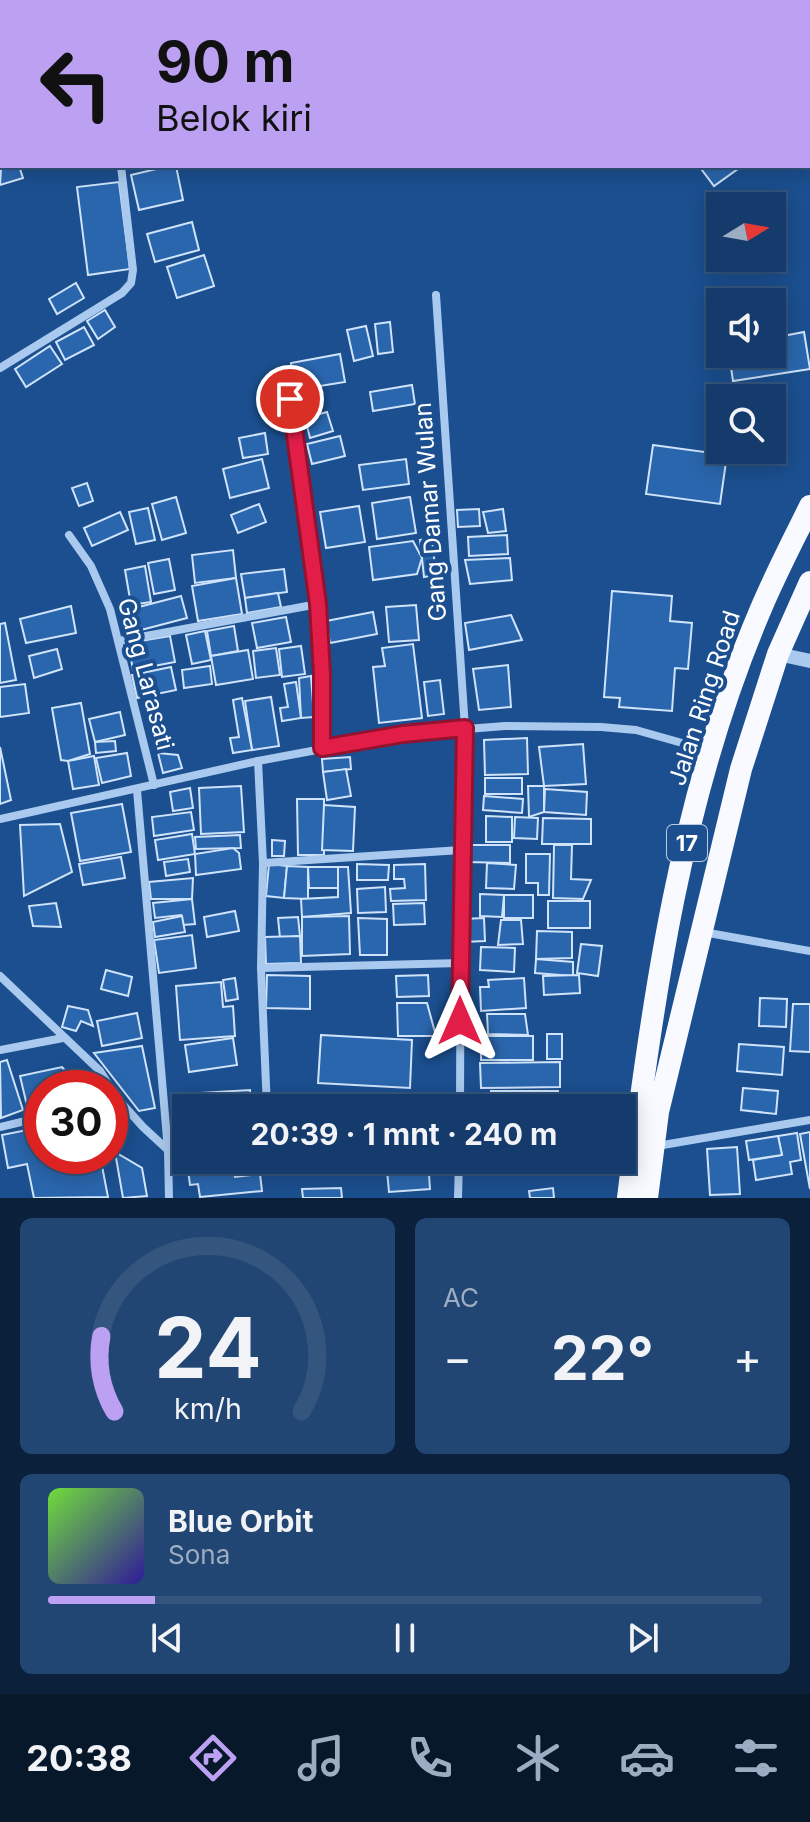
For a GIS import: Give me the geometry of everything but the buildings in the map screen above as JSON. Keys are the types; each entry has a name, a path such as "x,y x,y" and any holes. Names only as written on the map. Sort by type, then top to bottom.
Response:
{"highway":[{"name":"Jalan Ring Road","path":"628,1198 651,1029 686,849 711,751 760,611 810,506"},
{"name":"17","path":"647,1198 658,1112 741,769 778,654 810,582"},
{"path":"686,849 721,855"}],"street":[{"path":"0,368 122,293 131,283 131,244 121,168"},
{"name":"Gang Damar Wulan","path":"436,295 465,728 460,1094"},
{"path":"290,399 318,604 322,748"},
{"name":"Gang Larasati","path":"69,535 91,566 110,609 154,785"},
{"path":"119,641 318,604"},
{"path":"778,654 810,661"},
{"path":"0,819 322,748 403,734 465,728 601,727 636,730 711,751"},
{"path":"258,761 263,863 261,968 266,1094"},
{"path":"137,790 168,1150 169,1198"},
{"path":"263,863 461,850"},
{"path":"702,932 810,951"},
{"path":"261,968 461,963"},
{"path":"0,976 99,1070"},
{"path":"0,1050 63,1038"},
{"path":"128,1113 168,1150 172,1150"},
{"path":"654,1147 810,1120"},
{"path":"0,1127 24,1121"},
{"path":"458,1198 459,1174"}],"route":[{"path":"290,399 318,604 322,748 403,734 465,728 460,1021"}]}
